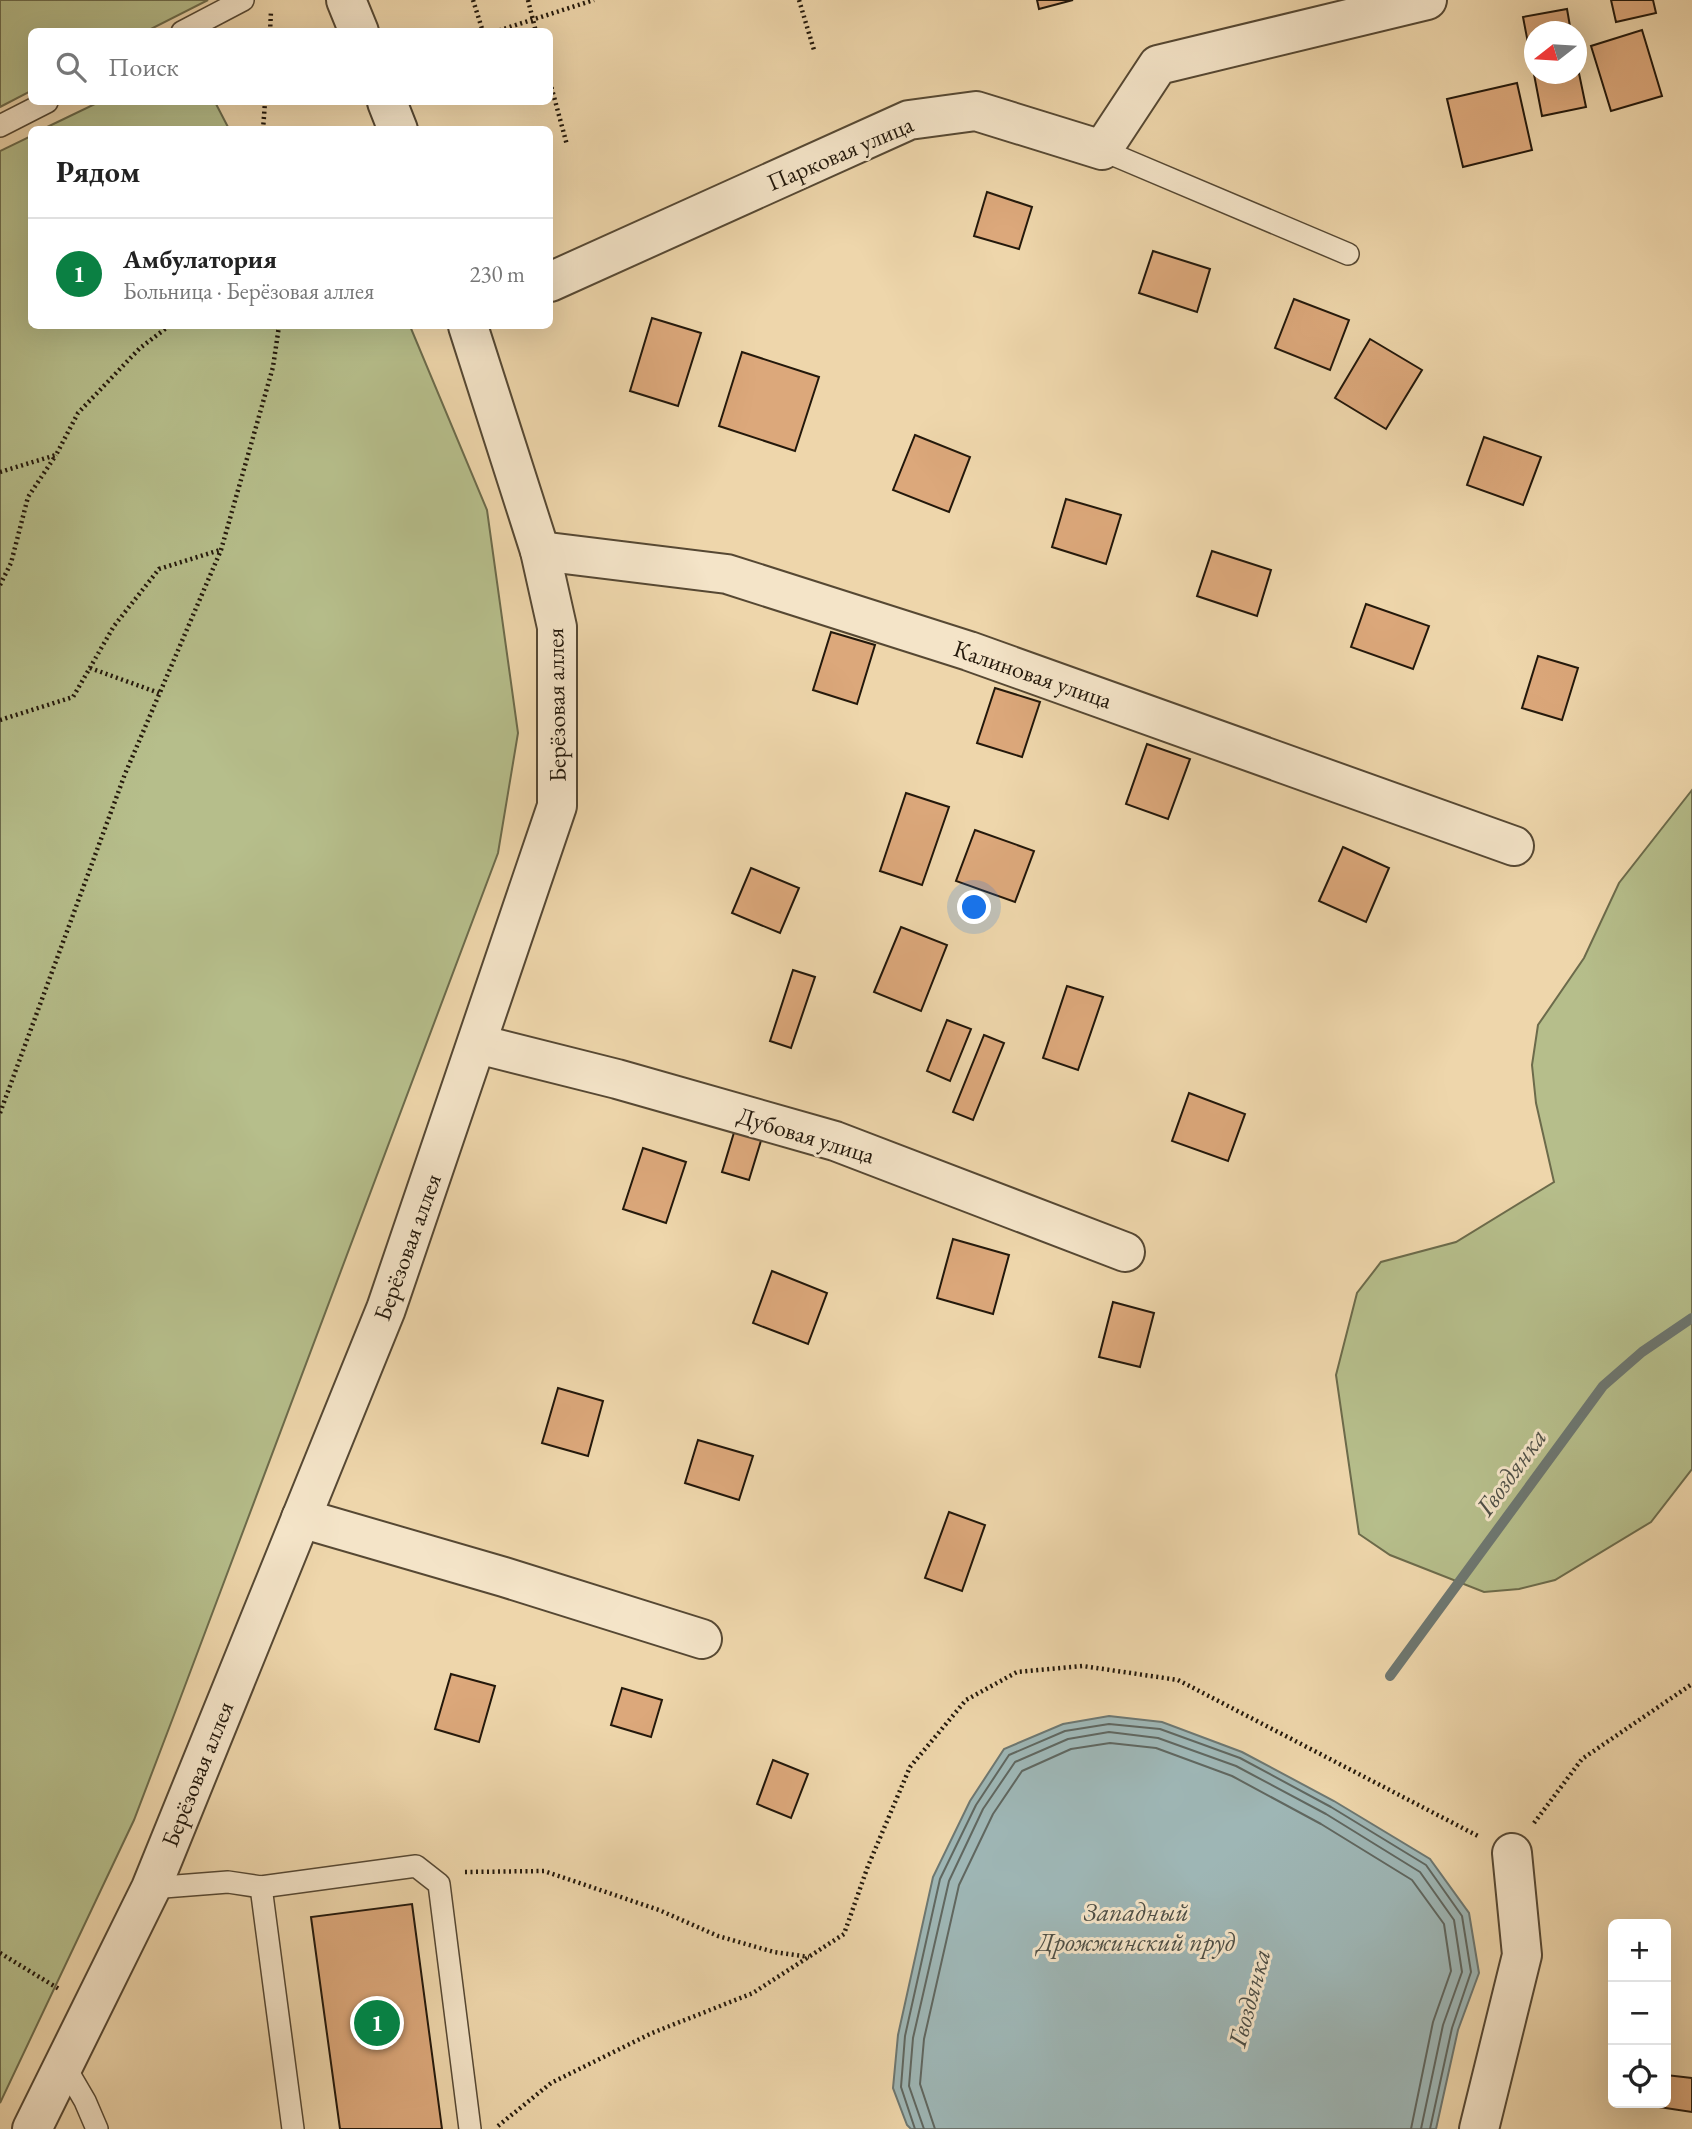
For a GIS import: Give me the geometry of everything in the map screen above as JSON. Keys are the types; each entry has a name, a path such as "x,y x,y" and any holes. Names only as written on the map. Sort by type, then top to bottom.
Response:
{"street":[{"path":"346,0 357,28"},
{"path":"1102,150 1158,65 1427,0"},
{"path":"388,105 396,126"},
{"name":"Парковая улица","path":"553,281 909,120 976,111 1102,150"},
{"name":"Берёзовая аллея","path":"32,2129 151,1888 386,1309 557,806 557,627 540,551 470,329"},
{"name":"Калиновая улица","path":"540,551 727,575 969,651 1514,846"},
{"name":"Дубовая улица","path":"478,1044 835,1141 1125,1252"},
{"path":"301,1518 504,1577 702,1639"},
{"path":"1479,2129 1522,1955 1511,1853"}],"lane":[{"path":"190,28 243,0"},
{"path":"0,126 41,105"},
{"path":"1102,150 1348,254"},
{"path":"151,1888 228,1882 261,1887 416,1866 439,1884 470,2129"},
{"path":"261,1887 293,2129"},
{"path":"64,2065 85,2101 97,2129"}],"path":[{"path":"270,28 272,0"},
{"path":"473,0 482,28"},
{"path":"528,0 535,28"},
{"path":"506,28 594,0"},
{"path":"799,0 814,50"},
{"path":"553,92 568,145"},
{"path":"262,126 265,105"},
{"path":"0,585 11,563 28,497 56,455 78,414 140,348 165,329"},
{"path":"0,1114 125,774 221,550 273,367 279,329"},
{"path":"0,472 56,455"},
{"path":"0,720 73,697 114,626 159,569 221,550"},
{"path":"90,668 159,693"},
{"path":"495,2129 551,2082 652,2033 753,1993 844,1934 867,1866 910,1767 966,1700 1017,1672 1083,1665 1178,1681 1511,1853 1582,1759 1692,1684"},
{"path":"439,1884 468,1870 544,1871 659,1910 718,1936 774,1952 809,1957"},
{"path":"0,1953 62,1991"}],"green space":[{"path":"0,0 208,0 153,28 28,28 28,93 0,107"},
{"path":"93,105 217,105 227,126 49,126"},
{"path":"28,137 28,329 411,329 487,510 518,733 498,853 174,1715 134,1820 0,2103 0,151"},
{"path":"1692,790 1692,1469 1651,1522 1555,1580 1519,1589 1484,1592 1390,1555 1359,1534 1336,1375 1357,1293 1381,1262 1456,1242 1554,1182 1536,1103 1532,1065 1538,1025 1584,958 1619,883"}],"water":[{"name":"Западный Дрожжинский пруд","path":"1109,1716 1162,1722 1242,1752 1334,1801 1430,1859 1469,1913 1479,1973 1458,2030 1436,2129 911,2129 907,2125 893,2088 898,2035 933,1877 970,1801 1004,1749 1063,1724"}],"building":[{"path":"1037,0 1073,0 1039,9"},
{"path":"1611,0 1653,0 1656,13 1616,22"},
{"path":"1567,9 1569,21 1524,22 1523,17"},
{"path":"1642,30 1662,96 1611,111 1591,46"},
{"path":"1517,83 1532,150 1463,167 1447,99"},
{"path":"1536,84 1581,84 1586,107 1542,116"},
{"path":"987,192 1032,207 1019,249 974,236"},
{"path":"1153,251 1210,269 1197,312 1139,293"},
{"path":"1294,299 1349,320 1330,370 1275,348"},
{"path":"652,318 701,333 678,406 630,391"},
{"path":"1370,339 1422,370 1386,429 1335,398"},
{"path":"742,352 819,377 795,451 719,426"},
{"path":"915,435 970,457 949,512 893,490"},
{"path":"1484,437 1541,457 1523,505 1467,485"},
{"path":"1066,499 1121,515 1106,564 1052,547"},
{"path":"1212,551 1271,570 1257,616 1197,596"},
{"path":"1366,604 1429,626 1413,669 1351,647"},
{"path":"831,632 875,645 857,704 813,690"},
{"path":"1538,656 1578,668 1562,720 1522,708"},
{"path":"995,688 1040,702 1022,757 977,743"},
{"path":"1147,744 1190,759 1168,819 1126,804"},
{"path":"906,793 949,807 922,885 880,871"},
{"path":"975,830 1034,851 1015,902 956,881"},
{"path":"1343,847 1389,868 1366,922 1319,901"},
{"path":"751,868 799,888 780,933 732,913"},
{"path":"901,927 947,945 921,1011 874,992"},
{"path":"793,970 815,977 791,1048 770,1041"},
{"path":"1067,986 1103,997 1078,1070 1043,1058"},
{"path":"947,1020 971,1029 950,1081 927,1071"},
{"path":"984,1035 1004,1043 973,1120 953,1112"},
{"path":"1189,1093 1245,1114 1228,1161 1172,1141"},
{"path":"736,1126 763,1134 749,1180 722,1172"},
{"path":"643,1148 686,1162 666,1223 623,1209"},
{"path":"953,1239 1009,1255 993,1314 937,1298"},
{"path":"772,1271 827,1293 808,1344 753,1323"},
{"path":"1113,1302 1154,1313 1140,1367 1099,1357"},
{"path":"558,1388 603,1401 588,1456 542,1443"},
{"path":"698,1440 753,1456 739,1500 685,1483"},
{"path":"949,1512 985,1525 962,1591 925,1578"},
{"path":"451,1674 495,1686 479,1742 435,1729"},
{"path":"622,1688 662,1700 651,1737 611,1725"},
{"path":"773,1760 808,1774 791,1818 757,1804"},
{"path":"412,1904 442,2129 340,2129 311,1917"},
{"path":"1671,2076 1692,2078 1692,2112 1666,2108 1671,2108"}],"waterway":[{"name":"Гвоздянка","path":"1390,1676 1603,1386 1642,1352 1692,1318"}],"place":[{"name":"Амбулатория","path":"377,2023"}]}
